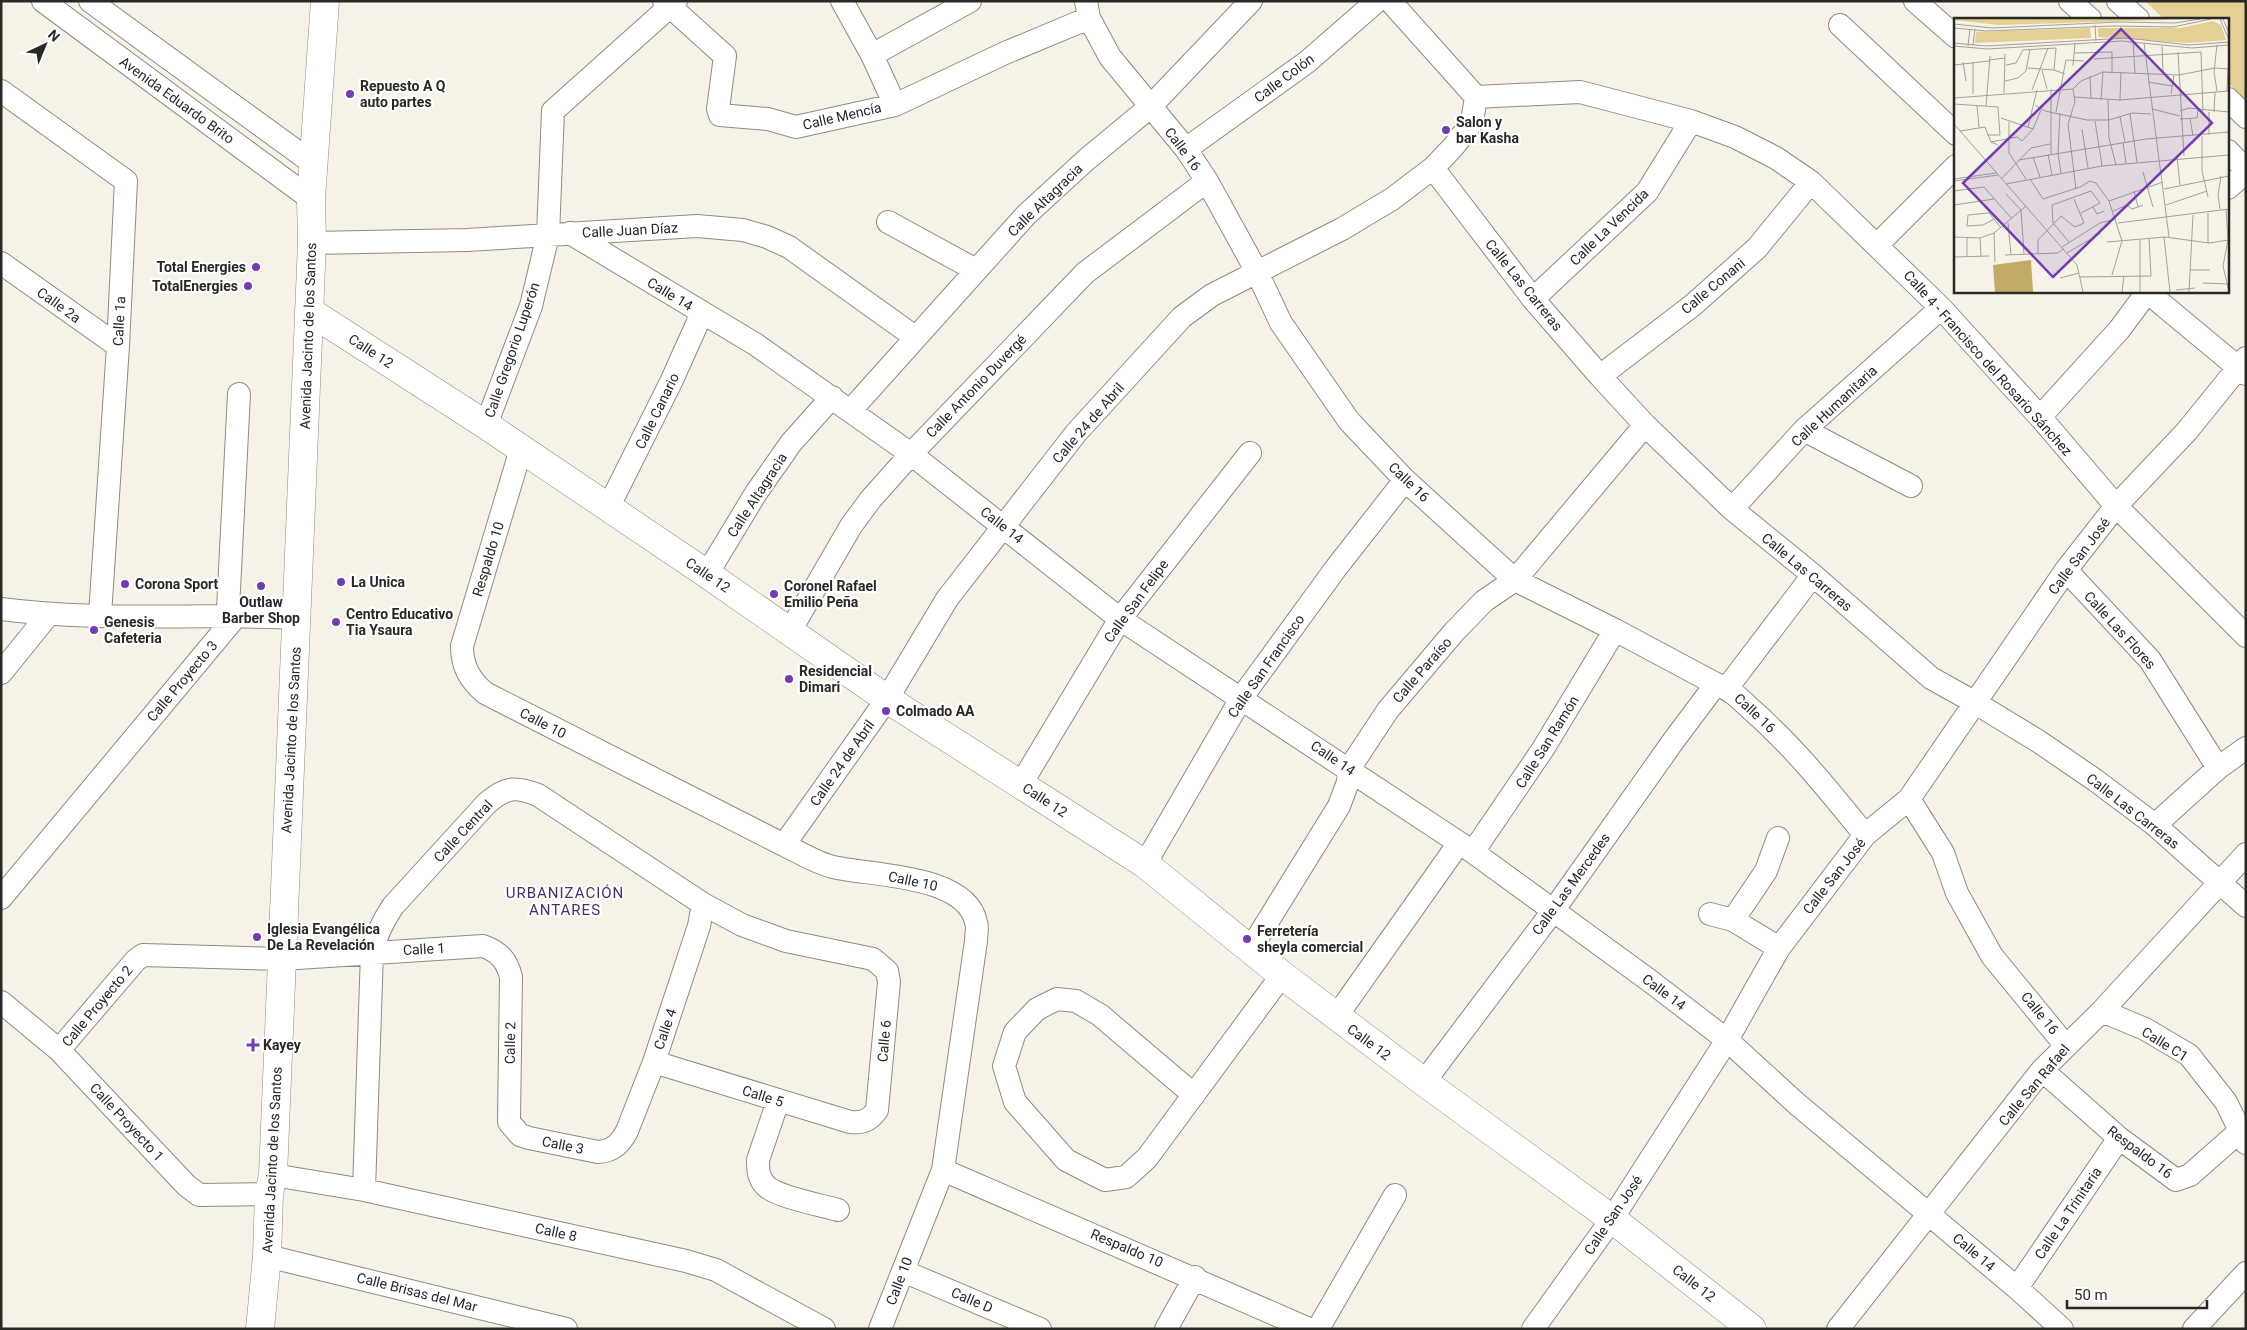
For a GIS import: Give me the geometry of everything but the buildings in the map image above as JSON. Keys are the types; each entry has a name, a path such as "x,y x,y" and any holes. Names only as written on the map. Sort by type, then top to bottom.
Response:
{"main road":[{"name":"Avenida Jacinto de los Santos","path":"260,1329 267,1256 282,959 312,243 311,199 325,1"},
{"name":"Calle 12","path":"309,311 486,425 887,699 1145,864 1282,976 1612,1219 1750,1328"}],"street":[{"name":"Avenida Eduardo Brito","path":"43,1 311,199"},
{"name":"Avenida Eduardo Brito","path":"90,1 314,164"},
{"path":"842,1 872,55 895,105"},
{"path":"872,55 970,1"},
{"name":"Calle Altagracia","path":"851,410 1026,215 1086,160 1150,108 1251,1"},
{"name":"Calle Colón","path":"1186,149 1307,62 1377,1"},
{"path":"1390,1 1476,97"},
{"path":"1915,1 1954,35"},
{"path":"2070,1 2089,18"},
{"path":"2118,1 2137,18"},
{"name":"Calle Mencía","path":"671,3 725,56 718,109 720,115 768,119 796,127 895,105 1005,54 1087,10"},
{"name":"Calle Gregorio Luperón","path":"486,425 559,234 554,111 671,3"},
{"name":"Calle 16","path":"1087,10 1110,57 1150,108 1186,149 1207,181 1257,272 1282,323 1323,386 1349,421 1405,480 1515,580 1722,686 1768,724 1865,835"},
{"path":"1840,25 1954,132"},
{"name":"Calle 1a","path":"1,91 126,181 118,346 100,615"},
{"name":"Calle 4 - Francisco del Rosario Sánchez","path":"1476,97 1580,92 1691,121 1735,137 1776,158 1811,182 1941,308 2040,417 2116,506 2243,628"},
{"name":"Calle 24 de Abril","path":"784,845 887,699 947,599 1076,433 1182,317 1212,295 1342,229 1392,199 1433,168 1472,122 1476,97"},
{"path":"2230,101 2246,117"},
{"name":"Calle La Vencida","path":"1533,299 1647,192 1691,121"},
{"path":"2230,153 2246,171 2230,186"},
{"name":"Calle Las Carreras","path":"1433,168 1533,299 1600,376 1645,425 1732,510 1813,575 1931,678 2046,746 2155,825 2246,906"},
{"path":"1878,245 1954,168"},
{"name":"Calle Antonio Duvergé","path":"790,631 852,526 870,500 911,454 1085,273 1207,181"},
{"name":"Calle Conani","path":"1600,376 1693,305 1757,248 1811,182"},
{"path":"888,222 976,270"},
{"name":"Calle Juan Díaz","path":"312,243 467,240 697,226 743,230 767,237 789,247 916,337"},
{"name":"Calle 14","path":"559,234 755,344 911,454 1120,619 1242,697 1466,847 1650,981 1728,1040 1797,1104 2017,1288 2062,1329"},
{"name":"Calle 2a","path":"1,263 118,346"},
{"path":"2040,417 2119,330 2147,292 2243,367"},
{"name":"Calle Humanitaria","path":"1732,510 1804,430 1941,308"},
{"name":"Calle Canario","path":"608,508 671,382 702,313"},
{"name":"Calle San José","path":"1533,1329 1612,1219 1728,1040 1779,948 1865,835 1909,799 2066,570 2116,506 2187,431 2243,367"},
{"path":"237,615 228,609 238,394"},
{"name":"Calle Altagracia","path":"706,574 756,493 791,443 832,397"},
{"name":"Calle Paraíso","path":"1250,950 1339,806 1348,782 1350,769 1388,710 1454,632 1484,601 1515,580 1645,425"},
{"path":"1804,430 1910,486"},
{"name":"Respaldo 10","path":"465,670 462,646 521,449"},
{"name":"Calle San Felipe","path":"1021,784 1120,619 1250,453"},
{"name":"Calle San Francisco","path":"1145,864 1242,697 1336,568 1405,480"},
{"name":"Calle Las Flores","path":"2066,570 2150,660 2218,768"},
{"name":"Calle Las Mercedes","path":"1424,1082 1552,911 1674,740 1722,686 1813,575"},
{"path":"1,609 48,615 237,615 297,618"},
{"path":"1,673 48,615"},
{"name":"Calle Proyecto 3","path":"1,898 237,615"},
{"name":"Calle San Ramón","path":"1336,1017 1466,847 1544,749 1615,630"},
{"name":"Calle 10","path":"465,670 473,683 485,694 784,845 831,866 932,883 951,890 967,904 976,921 976,941 943,1170 880,1329"},
{"path":"2155,825 2218,768 2246,748"},
{"name":"Calle Central","path":"364,1190 372,952 380,929 393,906 487,803 499,793 511,789 525,790 538,794 704,904 742,925 786,941 864,956 881,964"},
{"name":"Calle 16","path":"1909,799 1943,853 1957,894 1992,956 2061,1040 2063,1049"},
{"path":"1733,920 1766,871 1778,838"},
{"name":"Calle San Rafael","path":"1838,1329 2042,1070 2102,1011 2246,854"},
{"name":"Calle 4","path":"615,1148 627,1131 654,1062 700,926 704,904"},
{"path":"1710,914 1733,920 1779,948"},
{"name":"Calle 1","path":"282,959 484,946 494,950 503,958"},
{"name":"Calle Proyecto 2","path":"59,1050 136,960 143,955 282,959"},
{"name":"Calle 2","path":"503,958 511,978 508,1116 514,1130"},
{"name":"Calle 6","path":"872,1118 878,1110 889,982 887,972 881,964"},
{"path":"1194,1095 1100,1016 1076,1001 1057,1000 1037,1009 1015,1032 1004,1066 1015,1102 1066,1160 1105,1180 1126,1177 1147,1158 1194,1095 1282,976"},
{"name":"Calle Proyecto 1","path":"1,1002 59,1050 186,1185 199,1195 271,1185"},
{"name":"Calle C1","path":"2102,1011 2145,1030 2188,1055 2226,1102 2243,1137"},
{"name":"Calle 5","path":"654,1062 850,1122 862,1123 872,1118"},
{"name":"Respaldo 16","path":"2042,1070 2119,1138 2176,1180 2190,1175 2243,1137"},
{"path":"778,1101 758,1160 760,1178 774,1192 838,1210"},
{"name":"Calle 3","path":"514,1130 520,1135 529,1138 598,1152 607,1152 615,1148"},
{"name":"Calle La Trinitaria","path":"2017,1288 2119,1138"},
{"name":"Respaldo 10","path":"943,1170 1195,1277 1310,1329"},
{"name":"Calle 8","path":"271,1185 364,1190 716,1270 824,1329"},
{"path":"1318,1329 1395,1195"},
{"name":"Calle Brisas del Mar","path":"267,1256 566,1329"},
{"name":"Calle D","path":"903,1271 1040,1329"},
{"path":"2194,1329 2246,1273"},
{"path":"1166,1329 1195,1277"}],"shaded area":[{"path":"2145,1 2246,1 2246,103 2230,84 2230,18 2163,18"}],"place":[{"name":"Repuesto A Q auto partes","path":"350,94"},
{"name":"Salon y bar Kasha","path":"1446,130"},
{"name":"Total Energies","path":"256,267"},
{"name":"TotalEnergies","path":"248,286"},
{"name":"La Unica","path":"341,582"},
{"name":"Corona Sport","path":"125,584"},
{"name":"Outlaw Barber Shop","path":"261,586"},
{"name":"Coronel Rafael Emilio Peña","path":"774,594"},
{"name":"Centro Educativo Tia Ysaura","path":"336,622"},
{"name":"Genesis Cafeteria","path":"94,630"},
{"name":"Residencial Dimari","path":"789,679"},
{"name":"Colmado AA","path":"886,711"},
{"name":"Iglesia Evangélica De La Revelación","path":"257,937"},
{"name":"Ferretería sheyla comercial","path":"1247,939"},
{"name":"Kayey","path":"253,1045"}],"district":[{"name":"URBANIZACIÓN ANTARES","path":"565,902"}]}
